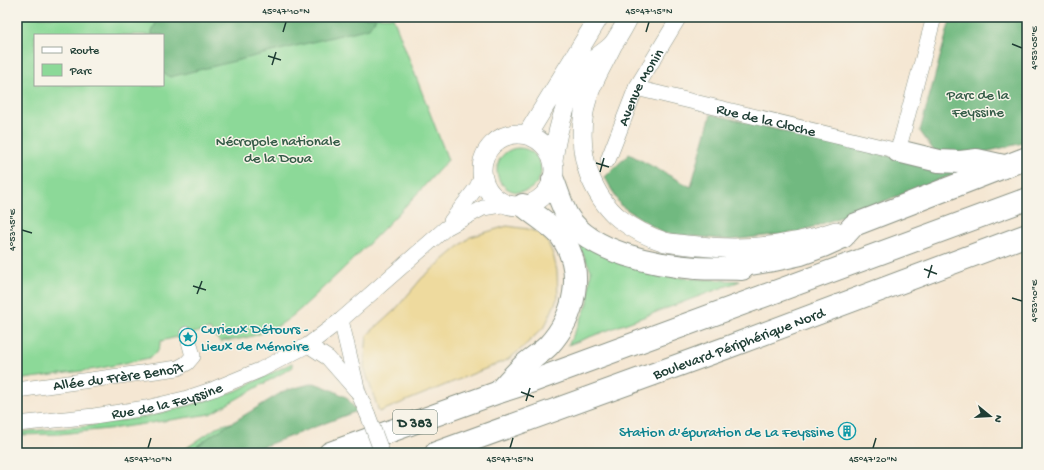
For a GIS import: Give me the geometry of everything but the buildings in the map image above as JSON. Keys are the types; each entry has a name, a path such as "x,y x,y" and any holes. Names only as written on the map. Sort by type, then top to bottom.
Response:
{"highway":[{"path":"898,151 939,162 977,160 1004,166"},
{"path":"726,268 801,254 823,246 843,237 854,225 1027,158"},
{"path":"553,170 563,206 569,217 575,226 602,245 625,254 665,264 697,268 726,268 762,271 788,268 816,276"},
{"path":"499,392 533,381 1027,199"},
{"path":"499,392 523,366 541,352 557,336 570,312 574,300 575,273 567,246 560,235 515,205"},
{"name":"Boulevard Périphérique Nord","path":"442,451 723,349 1027,235"},
{"name":"D 383","path":"330,453 499,392"}],"main road":[{"path":"527,135 599,17"},
{"path":"629,17 613,44 588,96 582,129 583,152 586,167 592,181 608,207 619,218 638,231 666,242 715,248 744,248 803,241 854,225"},
{"path":"553,170 549,151 543,144 536,138 518,134 510,135 494,143 489,149 483,165 483,174 489,190 500,201 515,205 533,203 542,197 549,189 553,170 556,140 561,116 578,80 593,60 613,44"}],"street":[{"name":"Avenue Monin","path":"608,160 636,88 679,17"},
{"path":"898,151 934,17"},
{"name":"Rue de la Cloche","path":"636,88 898,151"},
{"name":"Rue de la Feyssine","path":"17,424 94,416 146,408 184,399 214,389 260,370 308,345 341,320 446,228 477,187 483,174"},
{"name":"Rue de la Feyssine","path":"446,228 483,208 515,205"},
{"path":"341,320 358,392 382,453"},
{"name":"Allée du Frère Benoît","path":"17,390 178,368 187,363 193,356 187,334"},
{"path":"308,345 328,358 358,392"}],"green space":[{"name":"Nécropole nationale de la Doua","path":"17,17 393,17 448,160 418,193 341,271 293,316 276,327 245,338 224,340 221,342 215,337 210,329 161,341 158,351 149,358 96,369 17,380"},
{"path":"171,17 376,18 369,28 170,77 164,74 164,34 152,34 157,20"},
{"name":"Parc de la Feyssine","path":"951,17 1027,17 1027,142 976,154 934,151 920,131"},
{"path":"711,114 939,168 968,169 799,232 730,240 663,233 620,205 605,177 629,154 691,187"},
{"path":"515,148 523,148 528,149 535,154 540,161 540,179 535,186 528,191 515,192 507,189 500,182 497,174 497,166 500,158 507,151"},
{"path":"571,231 654,272 682,278 740,281 568,345 588,303 591,270"},
{"path":"292,363 293,367 210,414 117,428 59,434 17,435 17,432 81,427 149,416 236,391"},
{"path":"314,383 346,397 357,411 246,453 188,453 212,435 284,391"},
{"path":"234,422 212,435 188,453 179,453 219,426"}],"sand":[{"path":"507,226 528,229 539,233 547,241 553,254 557,271 558,297 545,326 519,351 507,360 379,412 364,367 367,335 395,310 422,278 470,237"}],"place":[{"name":"Curieux Détours - Lieux de Mémoire","path":"188,337"},
{"name":"Station d'épuration de La Feyssine","path":"847,431"}]}
